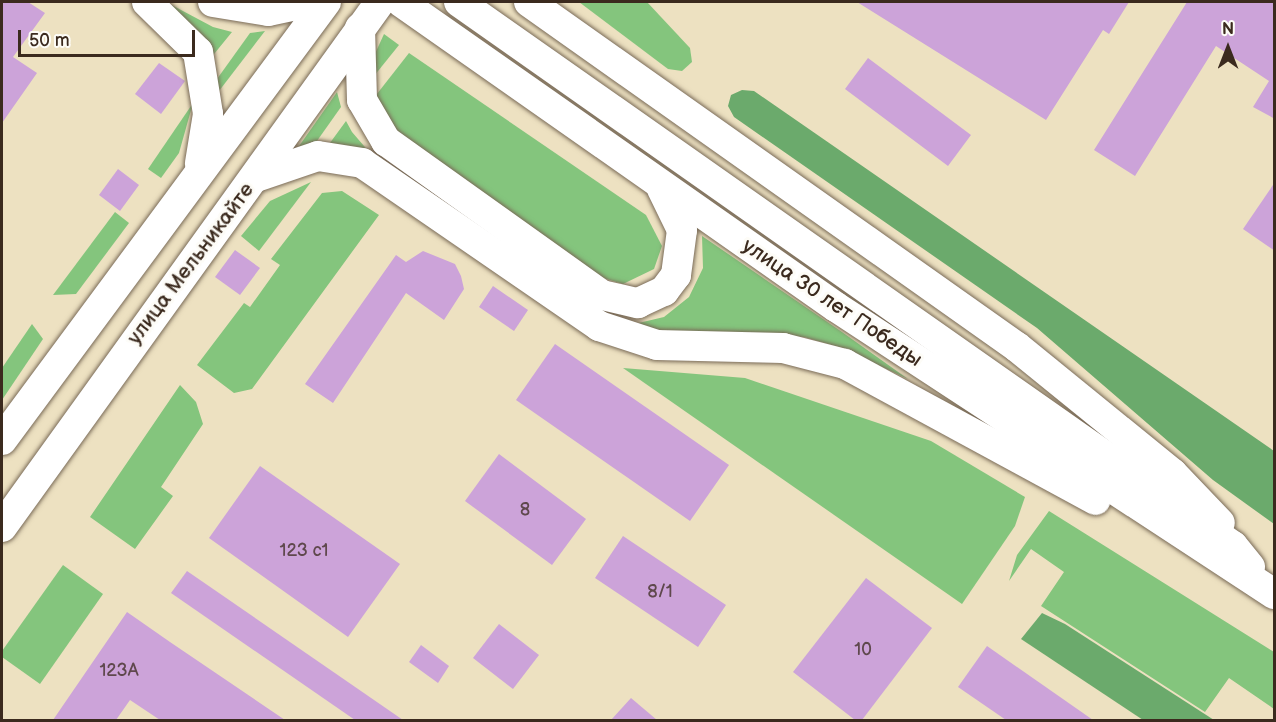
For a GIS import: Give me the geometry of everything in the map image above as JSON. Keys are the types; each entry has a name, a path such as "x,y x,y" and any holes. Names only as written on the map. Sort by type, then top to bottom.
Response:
{"street":[{"path":"147,2 198,52 208,114 199,168"},
{"path":"213,2 268,11 310,2"},
{"path":"2,440 199,168 326,2"},
{"name":"улица Мельникайте","path":"2,527 380,2"},
{"name":"улица 30 лет Победы","path":"401,2 661,185 1198,549 1273,593"},
{"name":"улица 30 лет Победы","path":"459,2 1233,546 1273,593"},
{"path":"529,2 1017,347 1203,502 1233,546"},
{"path":"556,2 587,43"},
{"path":"360,28 362,100 386,141 602,295 638,303 664,291 676,275 682,230 661,185"},
{"path":"256,177 318,156 362,163 599,326 657,345 783,348 845,364 1054,479 1198,549"}],"green space":[{"path":"166,2 213,27 232,32 210,59"},
{"path":"579,2 647,2 690,48 692,62 682,71 668,69"},
{"path":"265,31 219,91 217,79 250,33"},
{"path":"384,34 399,45 370,81 374,56"},
{"path":"409,53 646,215 662,246 654,269 623,284 600,277 392,129 373,99"},
{"path":"742,90 754,91 1274,451 1274,524 1213,480 1037,328 734,117 728,106 731,95"},
{"path":"337,92 341,107 312,148 297,149"},
{"path":"193,103 179,153 161,178 148,169"},
{"path":"346,121 352,132 370,153 327,147"},
{"path":"311,182 259,251 241,236 270,201"},
{"path":"342,191 379,215 252,389 234,393 197,365 244,303 250,307 280,265 271,259 322,193"},
{"path":"115,212 129,223 76,294 53,295"},
{"path":"702,236 908,379 842,348 804,337 665,332 630,325 664,317 689,297 703,268"},
{"path":"32,324 43,339 2,400 2,368"},
{"path":"623,368 745,378 931,441 1025,497 1015,526 962,604"},
{"path":"180,385 196,402 203,424 161,487 173,496 135,549 90,517"},
{"path":"1049,511 1274,652 1274,709 1229,678 1205,712 1041,606 1064,572 1031,549 1009,581 1017,555"},
{"path":"63,565 103,594 40,684 2,657 2,651"},
{"path":"1042,613 1065,624 1214,720 1143,720 1021,639"}],"building":[{"path":"2,2 28,2 45,13 13,57 37,73 2,123"},
{"path":"857,2 1129,2 1109,34 1103,30 1046,120"},
{"path":"1187,2 1275,2 1275,119 1253,107 1269,81 1216,46 1135,176 1094,150"},
{"path":"868,58 971,135 948,166 845,89"},
{"path":"159,63 185,81 161,114 135,94"},
{"path":"118,169 139,185 120,211 99,195"},
{"path":"1275,182 1275,251 1243,229"},
{"path":"235,250 260,268 240,295 215,277"},
{"path":"423,251 455,264 461,276 464,289 444,320 406,293 333,403 305,384 396,255 406,262"},
{"path":"493,286 528,310 514,331 479,307"},
{"path":"555,344 729,465 690,521 516,400"},
{"path":"499,454 586,519 552,565 465,501"},
{"path":"260,466 400,564 348,637 209,538"},
{"path":"623,536 726,605 698,647 595,578"},
{"path":"187,571 403,720 355,720 171,593"},
{"path":"866,578 932,628 862,720 855,720 793,672"},
{"path":"127,612 285,720 160,720 130,700 116,720 53,720"},
{"path":"499,624 539,655 513,689 473,658"},
{"path":"421,645 449,666 438,683 409,662"},
{"path":"987,646 1093,720 1006,720 958,687"},
{"path":"631,698 657,720 611,720"}]}
